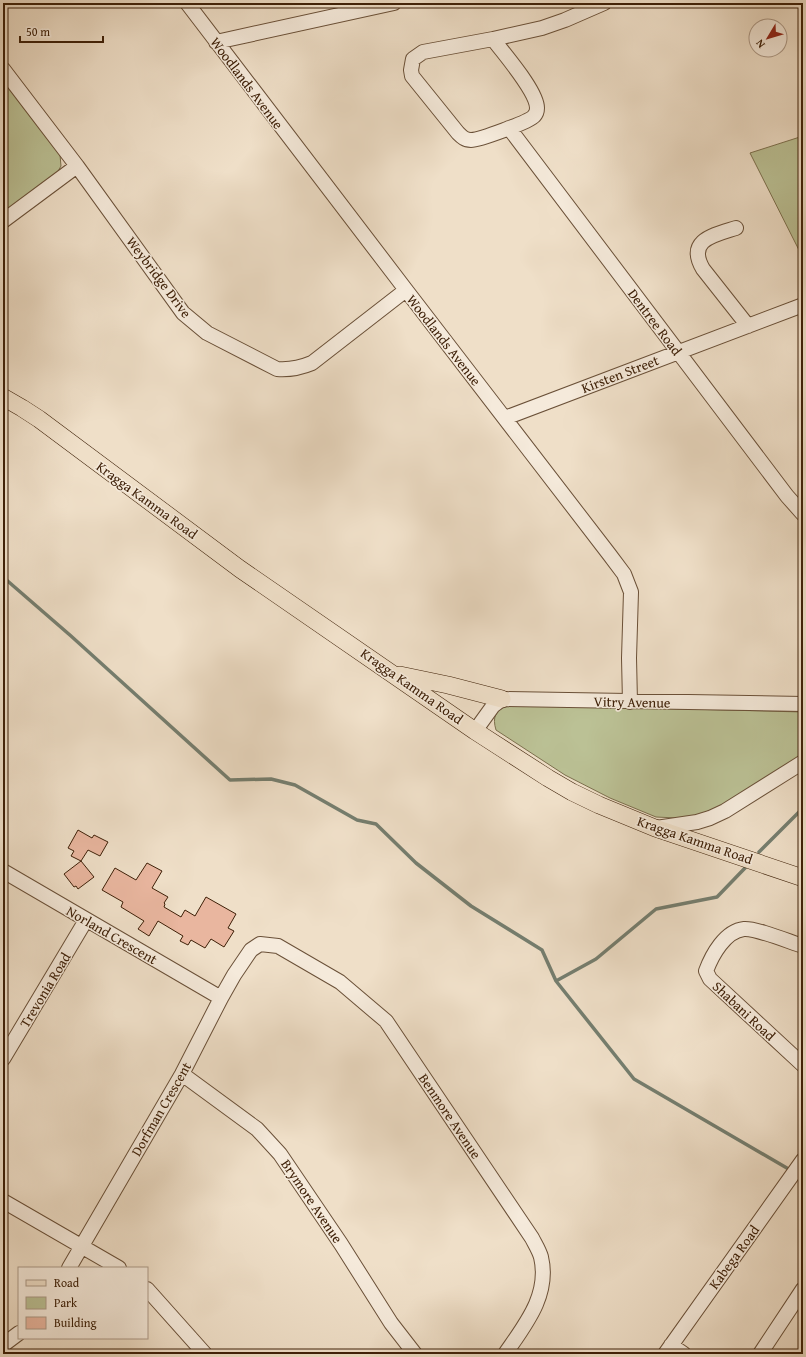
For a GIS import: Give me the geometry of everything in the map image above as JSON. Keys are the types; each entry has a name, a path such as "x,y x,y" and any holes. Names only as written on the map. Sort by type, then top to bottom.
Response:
{"main road":[{"name":"Kragga Kamma Road","path":"3,397 22,408 240,569 475,731 548,778 572,792 656,828 803,878"},
{"name":"Kragga Kamma Road","path":"3,408 54,432"},
{"path":"392,673 448,685 502,699"}],"street":[{"name":"Woodlands Avenue","path":"187,3 624,574 631,592 629,658 630,702"},
{"path":"216,42 394,3"},
{"path":"493,39 534,96 537,113 534,117 476,140 465,139 458,134 412,76 411,64 413,59 423,52 493,39 552,25 604,3"},
{"name":"Weybridge Drive","path":"3,68 77,166 183,313 207,333 277,369 298,369 312,363 406,290"},
{"name":"Dentree Road","path":"509,128 678,353 787,496 803,514"},
{"path":"3,221 77,166"},
{"path":"736,228 708,237 699,248 697,255 703,269 748,326"},
{"name":"Kirsten Street","path":"505,418 803,305"},
{"path":"475,731 493,706 502,699"},
{"name":"Vitry Avenue","path":"502,699 803,704"},
{"path":"656,828 697,822 710,818 725,811 803,762"},
{"name":"Norland Crescent","path":"3,870 221,998"},
{"name":"Trevonia Road","path":"3,1059 86,920"},
{"name":"Shabani Road","path":"803,946 754,931 745,929 739,930 725,939 713,955 706,971 710,979 803,1066"},
{"name":"Benmore Avenue","path":"251,950 260,944 278,946 340,982 386,1021 532,1238 541,1256 544,1272 543,1285 539,1299 528,1320 505,1354"},
{"name":"Dorfman Crescent","path":"70,1267 182,1074 221,998 251,950"},
{"name":"Brymore Avenue","path":"182,1074 257,1129 280,1154 341,1244 391,1323 415,1354"},
{"name":"Kabega Road","path":"668,1350 803,1160"},
{"path":"3,1201 117,1267"},
{"path":"760,1354 803,1289"},
{"path":"148,1290 205,1354"},
{"path":"3,1345 18,1334"},
{"path":"668,1350 684,1354"}],"green space":[{"path":"3,79 60,155 61,166 57,173 3,214"},
{"path":"803,136 803,258 750,153"},
{"path":"530,705 803,712 803,755 715,810 698,816 677,818 656,817 610,798 565,775 496,730 494,721 499,711 510,706"}],"building":[{"path":"78,830 92,838 94,835 108,842 100,856 88,850 81,861 71,856 74,851 68,848"},
{"path":"81,861 94,877 78,889 76,886 74,887 64,874"},
{"path":"147,863 162,871 152,888 168,897 164,903 164,907 181,917 185,910 195,916 206,897 236,914 228,928 234,931 224,947 211,939 205,948 191,940 188,945 180,941 183,936 158,921 149,936 138,929 144,921 121,907 123,902 102,890 115,868 136,880"}],"waterway":[{"path":"3,577 71,636 230,780 271,779 295,785 357,820 376,824 416,863 471,906 542,950 556,981 634,1079 792,1171"},
{"path":"759,852 803,808"},
{"path":"556,981 596,959 656,909 717,897 745,868"}]}
